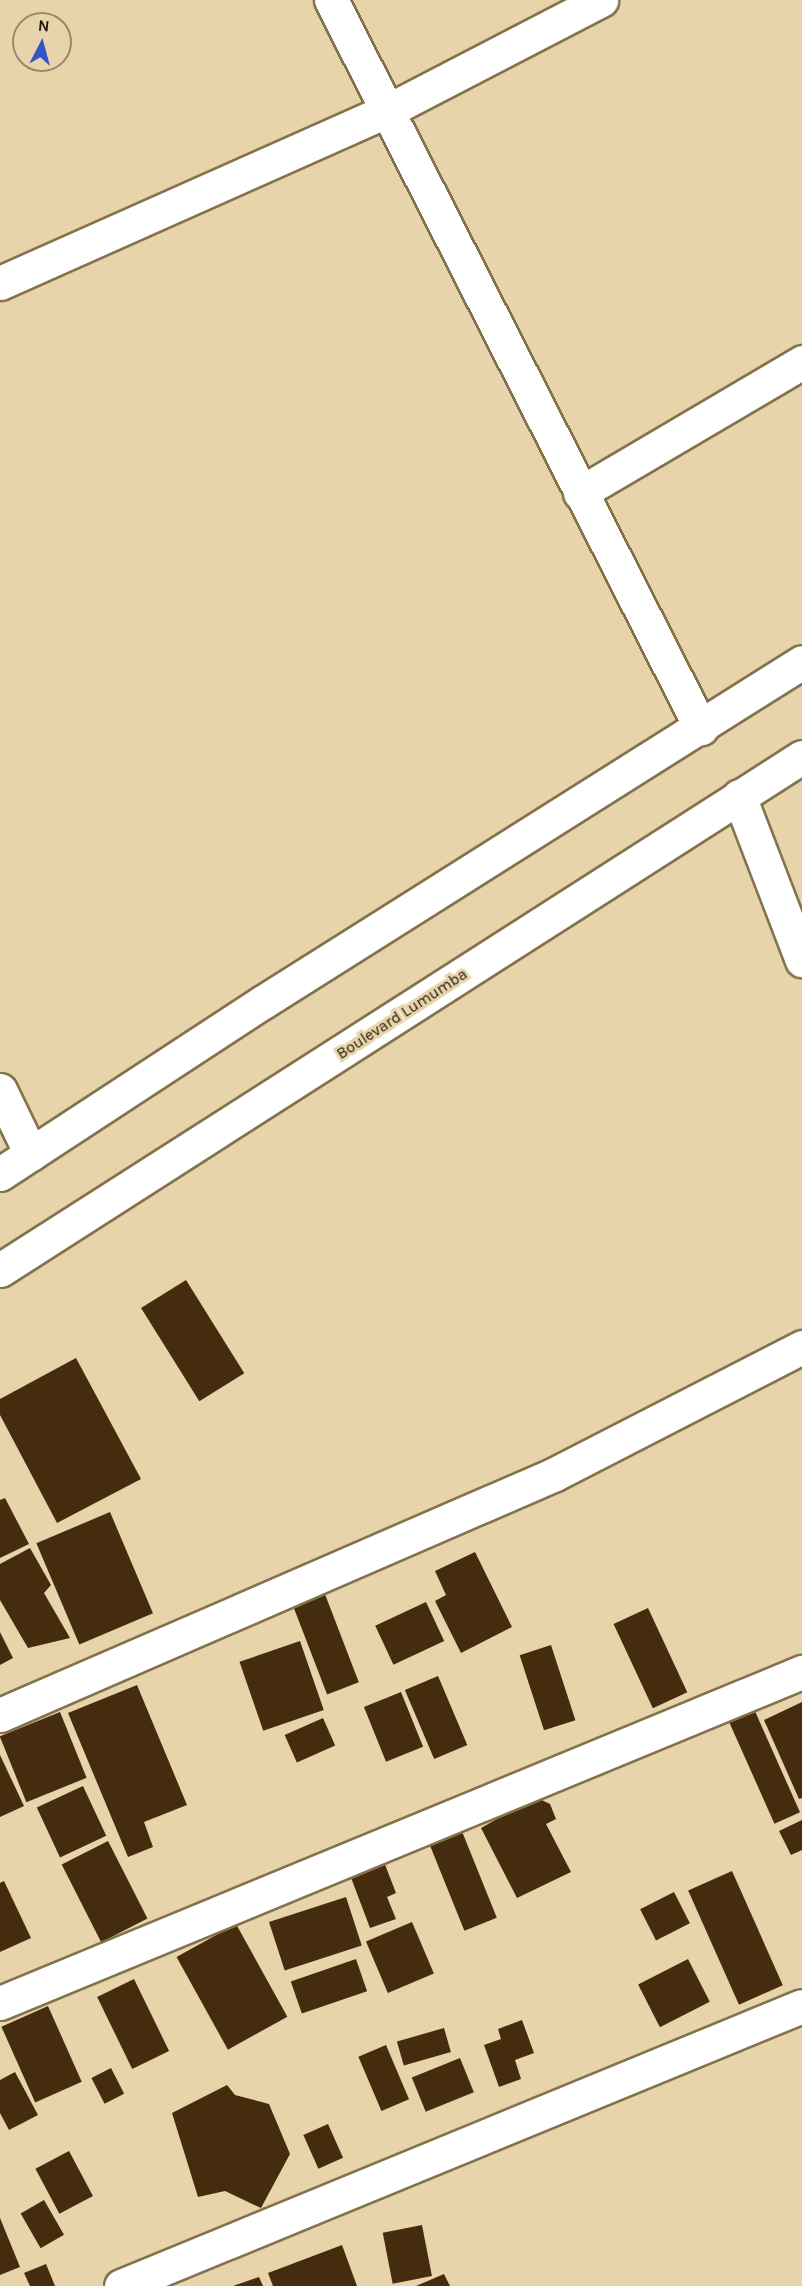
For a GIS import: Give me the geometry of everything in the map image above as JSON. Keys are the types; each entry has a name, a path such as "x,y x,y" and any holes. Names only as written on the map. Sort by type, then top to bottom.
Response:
{"main road":[{"path":"331,0 389,110 580,493 701,728"},
{"path":"0,283 389,110 601,0"},
{"path":"580,493 802,362"},
{"path":"0,1174 263,1002 701,728 802,662"},
{"name":"Boulevard Lumumba","path":"0,1270 802,757"},
{"path":"739,796 802,960"},
{"path":"0,1090 31,1154"},
{"path":"0,1715 555,1473 802,1347"},
{"path":"0,2003 802,1672"},
{"path":"121,2286 802,2006"}],"building":[{"path":"186,1280 244,1373 199,1401 141,1308"},
{"path":"76,1358 141,1479 57,1523 0,1415 0,1399"},
{"path":"5,1498 29,1544 0,1558 0,1500"},
{"path":"110,1512 153,1613 79,1645 36,1543"},
{"path":"30,1548 51,1585 44,1593 70,1638 28,1648 0,1600 0,1564"},
{"path":"475,1552 512,1627 461,1653 435,1601 446,1595 435,1571"},
{"path":"323,1589 359,1682 327,1695 291,1601"},
{"path":"426,1602 444,1641 393,1665 375,1626"},
{"path":"648,1608 687,1692 653,1708 614,1624"},
{"path":"0,1632 13,1658 0,1665"},
{"path":"300,1641 324,1710 263,1731 239,1662"},
{"path":"551,1645 575,1720 544,1730 520,1655"},
{"path":"438,1676 467,1745 434,1759 405,1690"},
{"path":"137,1685 187,1805 144,1822 153,1847 128,1857 68,1713"},
{"path":"401,1692 423,1747 386,1762 364,1707"},
{"path":"750,1700 800,1812 774,1824 724,1711"},
{"path":"802,1702 802,1798 799,1799 764,1720"},
{"path":"60,1712 87,1778 26,1802 0,1736"},
{"path":"323,1718 335,1745 297,1762 285,1735"},
{"path":"0,1755 24,1806 0,1817"},
{"path":"83,1786 106,1836 60,1857 37,1808"},
{"path":"527,1793 550,1804 556,1819 546,1824 571,1872 517,1898 481,1828 504,1815 497,1801"},
{"path":"802,1820 802,1850 791,1855 779,1831"},
{"path":"459,1824 497,1918 464,1931 427,1837"},
{"path":"108,1841 147,1919 101,1942 62,1865"},
{"path":"384,1862 396,1893 387,1897 396,1919 370,1928 350,1875"},
{"path":"732,1871 783,1985 739,2005 688,1891"},
{"path":"4,1881 31,1938 0,1952 0,1883"},
{"path":"674,1892 690,1923 656,1940 640,1909"},
{"path":"346,1897 362,1946 285,1971 269,1922"},
{"path":"412,1922 434,1974 388,1993 366,1942"},
{"path":"236,1924 287,2017 228,2050 177,1957"},
{"path":"356,1959 367,1991 302,2014 291,1981"},
{"path":"688,1959 710,2002 660,2027 638,1984"},
{"path":"134,1979 169,2051 132,2069 97,1997"},
{"path":"48,2006 82,2082 35,2103 1,2027"},
{"path":"522,2020 534,2053 515,2060 521,2079 499,2087 484,2045 501,2039 498,2029"},
{"path":"444,2028 451,2052 404,2066 397,2042"},
{"path":"386,2045 409,2099 381,2111 358,2057"},
{"path":"460,2058 474,2092 426,2112 412,2077"},
{"path":"111,2068 124,2094 105,2104 91,2078"},
{"path":"15,2072 38,2115 9,2130 0,2113 0,2080"},
{"path":"227,2085 235,2095 269,2104 290,2154 261,2208 225,2191 198,2197 172,2113"},
{"path":"328,2124 343,2158 318,2169 303,2135"},
{"path":"69,2151 93,2196 59,2214 35,2169"},
{"path":"44,2200 64,2235 41,2248 21,2214"},
{"path":"0,2218 20,2267 0,2275"},
{"path":"422,2225 432,2276 393,2284 383,2233"},
{"path":"342,2245 357,2286 273,2286 268,2273"},
{"path":"46,2264 55,2286 30,2286 24,2273"},
{"path":"444,2274 450,2286 416,2286"},
{"path":"259,2277 263,2286 233,2286"}]}
